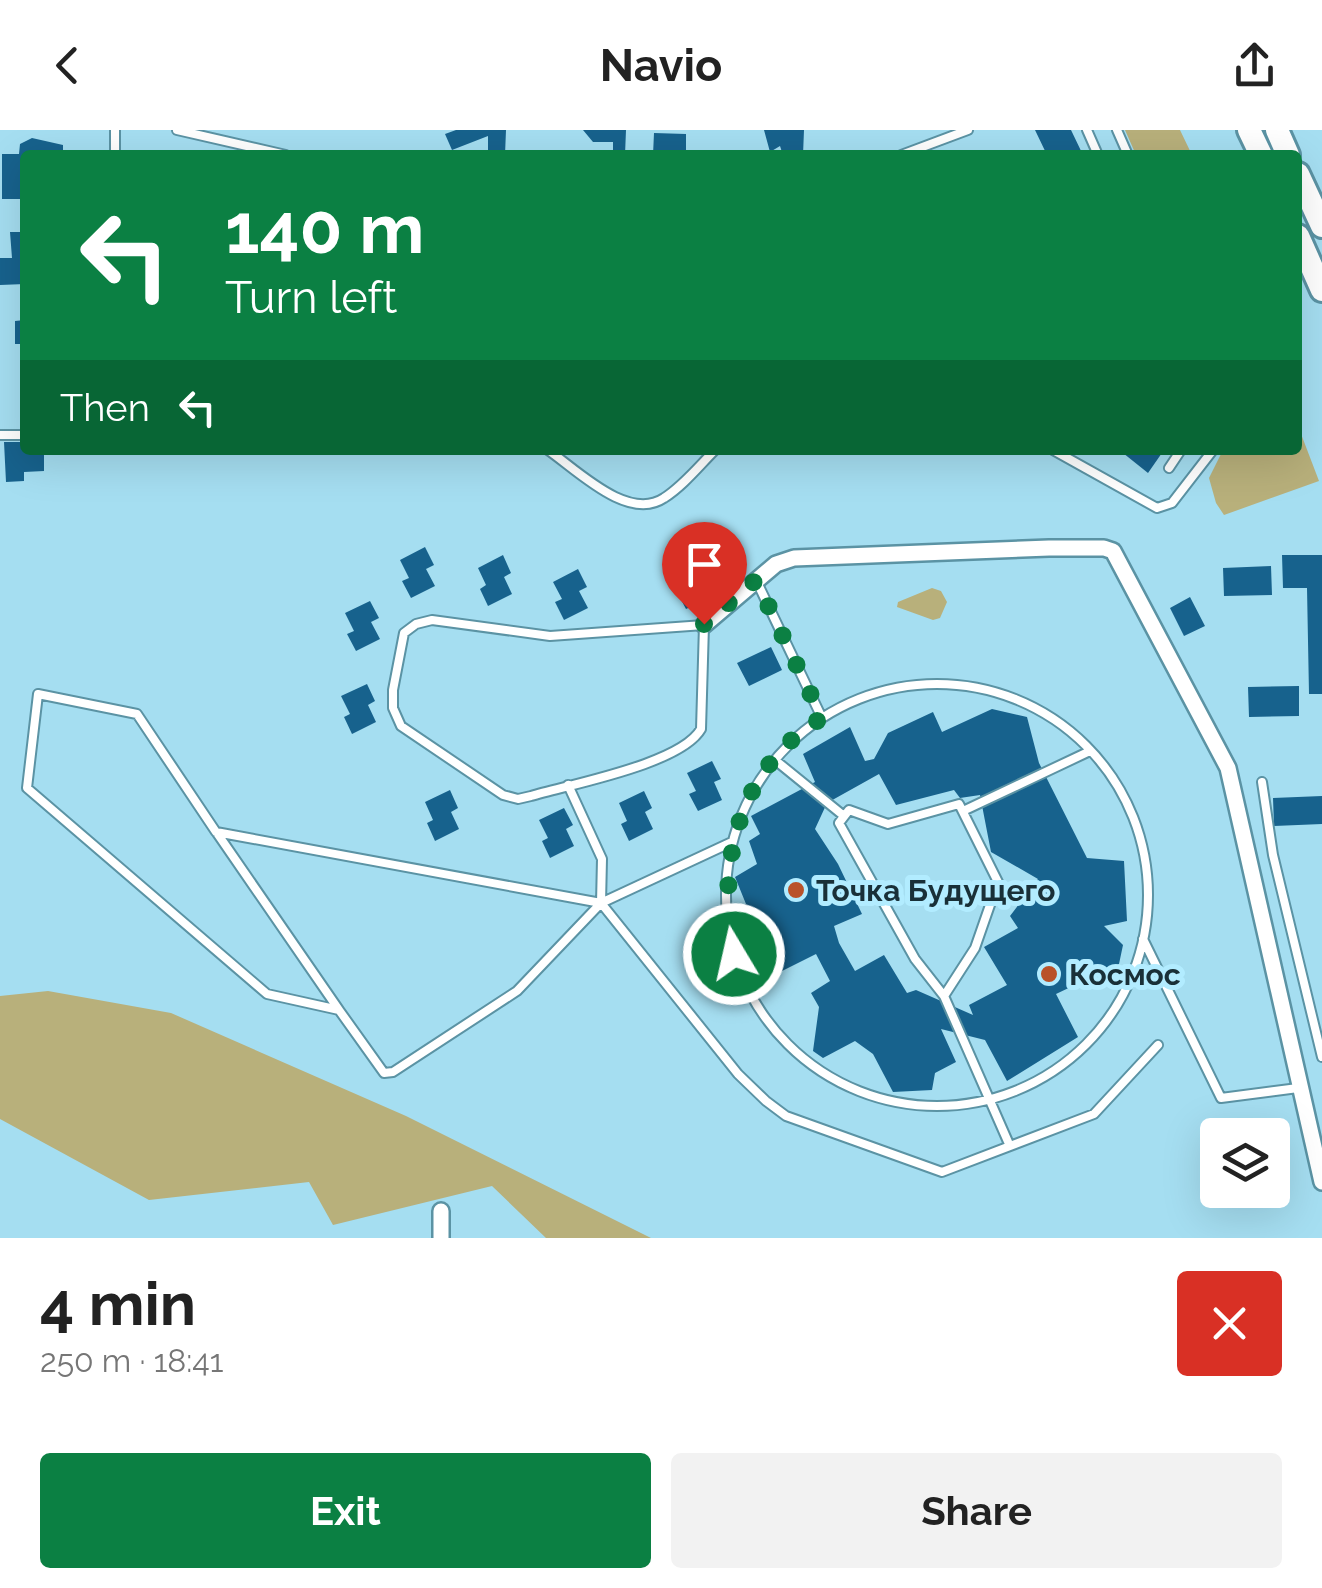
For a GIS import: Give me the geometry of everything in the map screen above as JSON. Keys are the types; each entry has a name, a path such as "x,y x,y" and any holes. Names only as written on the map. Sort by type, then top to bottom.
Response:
{"main road":[{"path":"1302,183 1322,226"},
{"path":"1302,245 1322,290"}],"street":[{"path":"704,624 776,564 794,558 1049,548 1113,551 1228,768 1322,1182"},
{"path":"441,1211 441,1238"}],"lane":[{"path":"177,130 264,150"},
{"path":"914,150 968,130"},
{"path":"555,455 616,498 636,506 661,501 710,455"},
{"path":"1062,455 1157,508 1172,502 1209,455"},
{"path":"1169,468 1178,455"},
{"path":"756,580 822,718"},
{"path":"432,620 550,636 704,624 704,708 701,728 694,740 666,756 518,799 503,794 400,726 393,708 404,633 416,624 432,620"},
{"path":"912,684 984,689 1019,700 1051,717 1090,751 1124,797 1138,831 1146,866 1148,903 1143,939 1116,1006 1094,1036 1066,1062 1035,1082 989,1099 927,1106 890,1101 854,1090 821,1072 792,1048 767,1020 747,988 726,916 732,842 744,808 775,760 822,718 876,692 912,684"},
{"path":"340,1010 267,994 26,788 38,694 137,714 216,832 340,1010 379,1069 393,1072 517,991 601,903 732,842"},
{"path":"962,812 1090,751"},
{"path":"775,760 844,816"},
{"path":"1262,782 1273,855 1322,1057"},
{"path":"568,785 602,859 601,903 738,1074 786,1116 942,1172 1094,1114 1158,1045"},
{"path":"944,996 974,948 998,882 959,804 888,824 849,810 839,823 915,959 944,996 1009,1144"},
{"path":"216,832 601,903"},
{"path":"1143,939 1221,1098 1298,1088"}],"shaded area":[{"path":"1125,130 1180,130 1190,150 1134,150"},
{"path":"1302,436 1319,481 1224,515 1209,478 1220,455 1302,455"},
{"path":"932,588 941,591 947,602 940,618 933,620 897,607 898,602"},
{"path":"48,991 171,1013 406,1116 651,1238 546,1238 492,1186 333,1225 309,1182 149,1200 0,1119 0,996"}],"building":[{"path":"456,130 506,130 505,150 488,150 488,136 452,150 445,134"},
{"path":"583,130 626,130 625,150 613,150 613,142 593,142"},
{"path":"764,130 804,130 803,150 781,150 780,146 769,150"},
{"path":"1035,130 1071,130 1081,150 1045,150"},
{"path":"654,133 686,134 686,150 653,150"},
{"path":"32,138 63,145 63,150 20,150 20,199 2,199 2,154 19,154 20,144"},
{"path":"10,232 20,232 20,284 0,285 0,258 12,258"},
{"path":"20,320 20,344 15,344 15,321"},
{"path":"4,442 20,442 20,455 44,455 44,471 24,472 24,481 6,482"},
{"path":"1126,455 1161,455 1148,473"},
{"path":"425,547 434,565 426,569 435,586 411,598 402,581 409,578 400,560"},
{"path":"503,555 511,573 504,577 512,594 488,606 480,589 486,585 478,568"},
{"path":"1282,555 1322,555 1322,694 1309,694 1307,588 1283,588"},
{"path":"700,559 709,576 701,580 710,598 686,609 677,592 684,589 675,571"},
{"path":"1271,566 1272,595 1224,596 1223,568"},
{"path":"578,569 587,587 579,591 588,608 564,620 555,602 562,599 553,582"},
{"path":"1190,597 1205,626 1184,636 1170,608"},
{"path":"370,601 379,618 371,622 380,639 356,651 347,634 354,631 345,613"},
{"path":"771,647 782,670 749,686 737,663"},
{"path":"367,684 375,701 368,705 376,722 352,734 344,717 350,714 341,696"},
{"path":"1299,686 1299,716 1249,717 1248,687"},
{"path":"992,709 1027,717 1039,763 1087,858 1124,861 1127,921 1104,926 1123,945 1119,964 1056,994 1078,1037 1007,1081 985,1040 941,1029 956,1062 935,1073 932,1090 893,1092 873,1054 855,1041 823,1058 813,1051 819,1007 811,993 830,981 816,954 766,979 734,913 746,904 735,877 757,864 749,841 760,834 751,816 815,782 803,754 850,727 865,761 874,759 888,733 933,712 942,732","holes":["879,774 896,805 954,790 960,798 980,795 991,852 1038,879 1010,916 1018,928 984,947 1007,985 969,1005 973,1015 916,990 907,993 884,955 855,971 839,943 834,926 862,914 838,864 815,829 827,803"]},
{"path":"712,761 721,779 714,782 722,800 698,811 689,794 696,791 687,773"},
{"path":"450,790 458,808 451,812 459,829 435,841 427,823 433,820 425,802"},
{"path":"644,791 652,808 645,812 653,829 629,841 621,824 627,821 619,803"},
{"path":"1322,796 1322,824 1274,826 1273,798"},
{"path":"564,808 573,825 566,829 574,846 550,858 542,841 548,838 539,820"}],"place":[{"name":"Точка Будущего","path":"796,890"},
{"name":"Космос","path":"1049,974"}],"route":[{"path":"704,624 756,580 822,718 784,748 744,808 732,842 726,879 726,916 734,954"}]}
